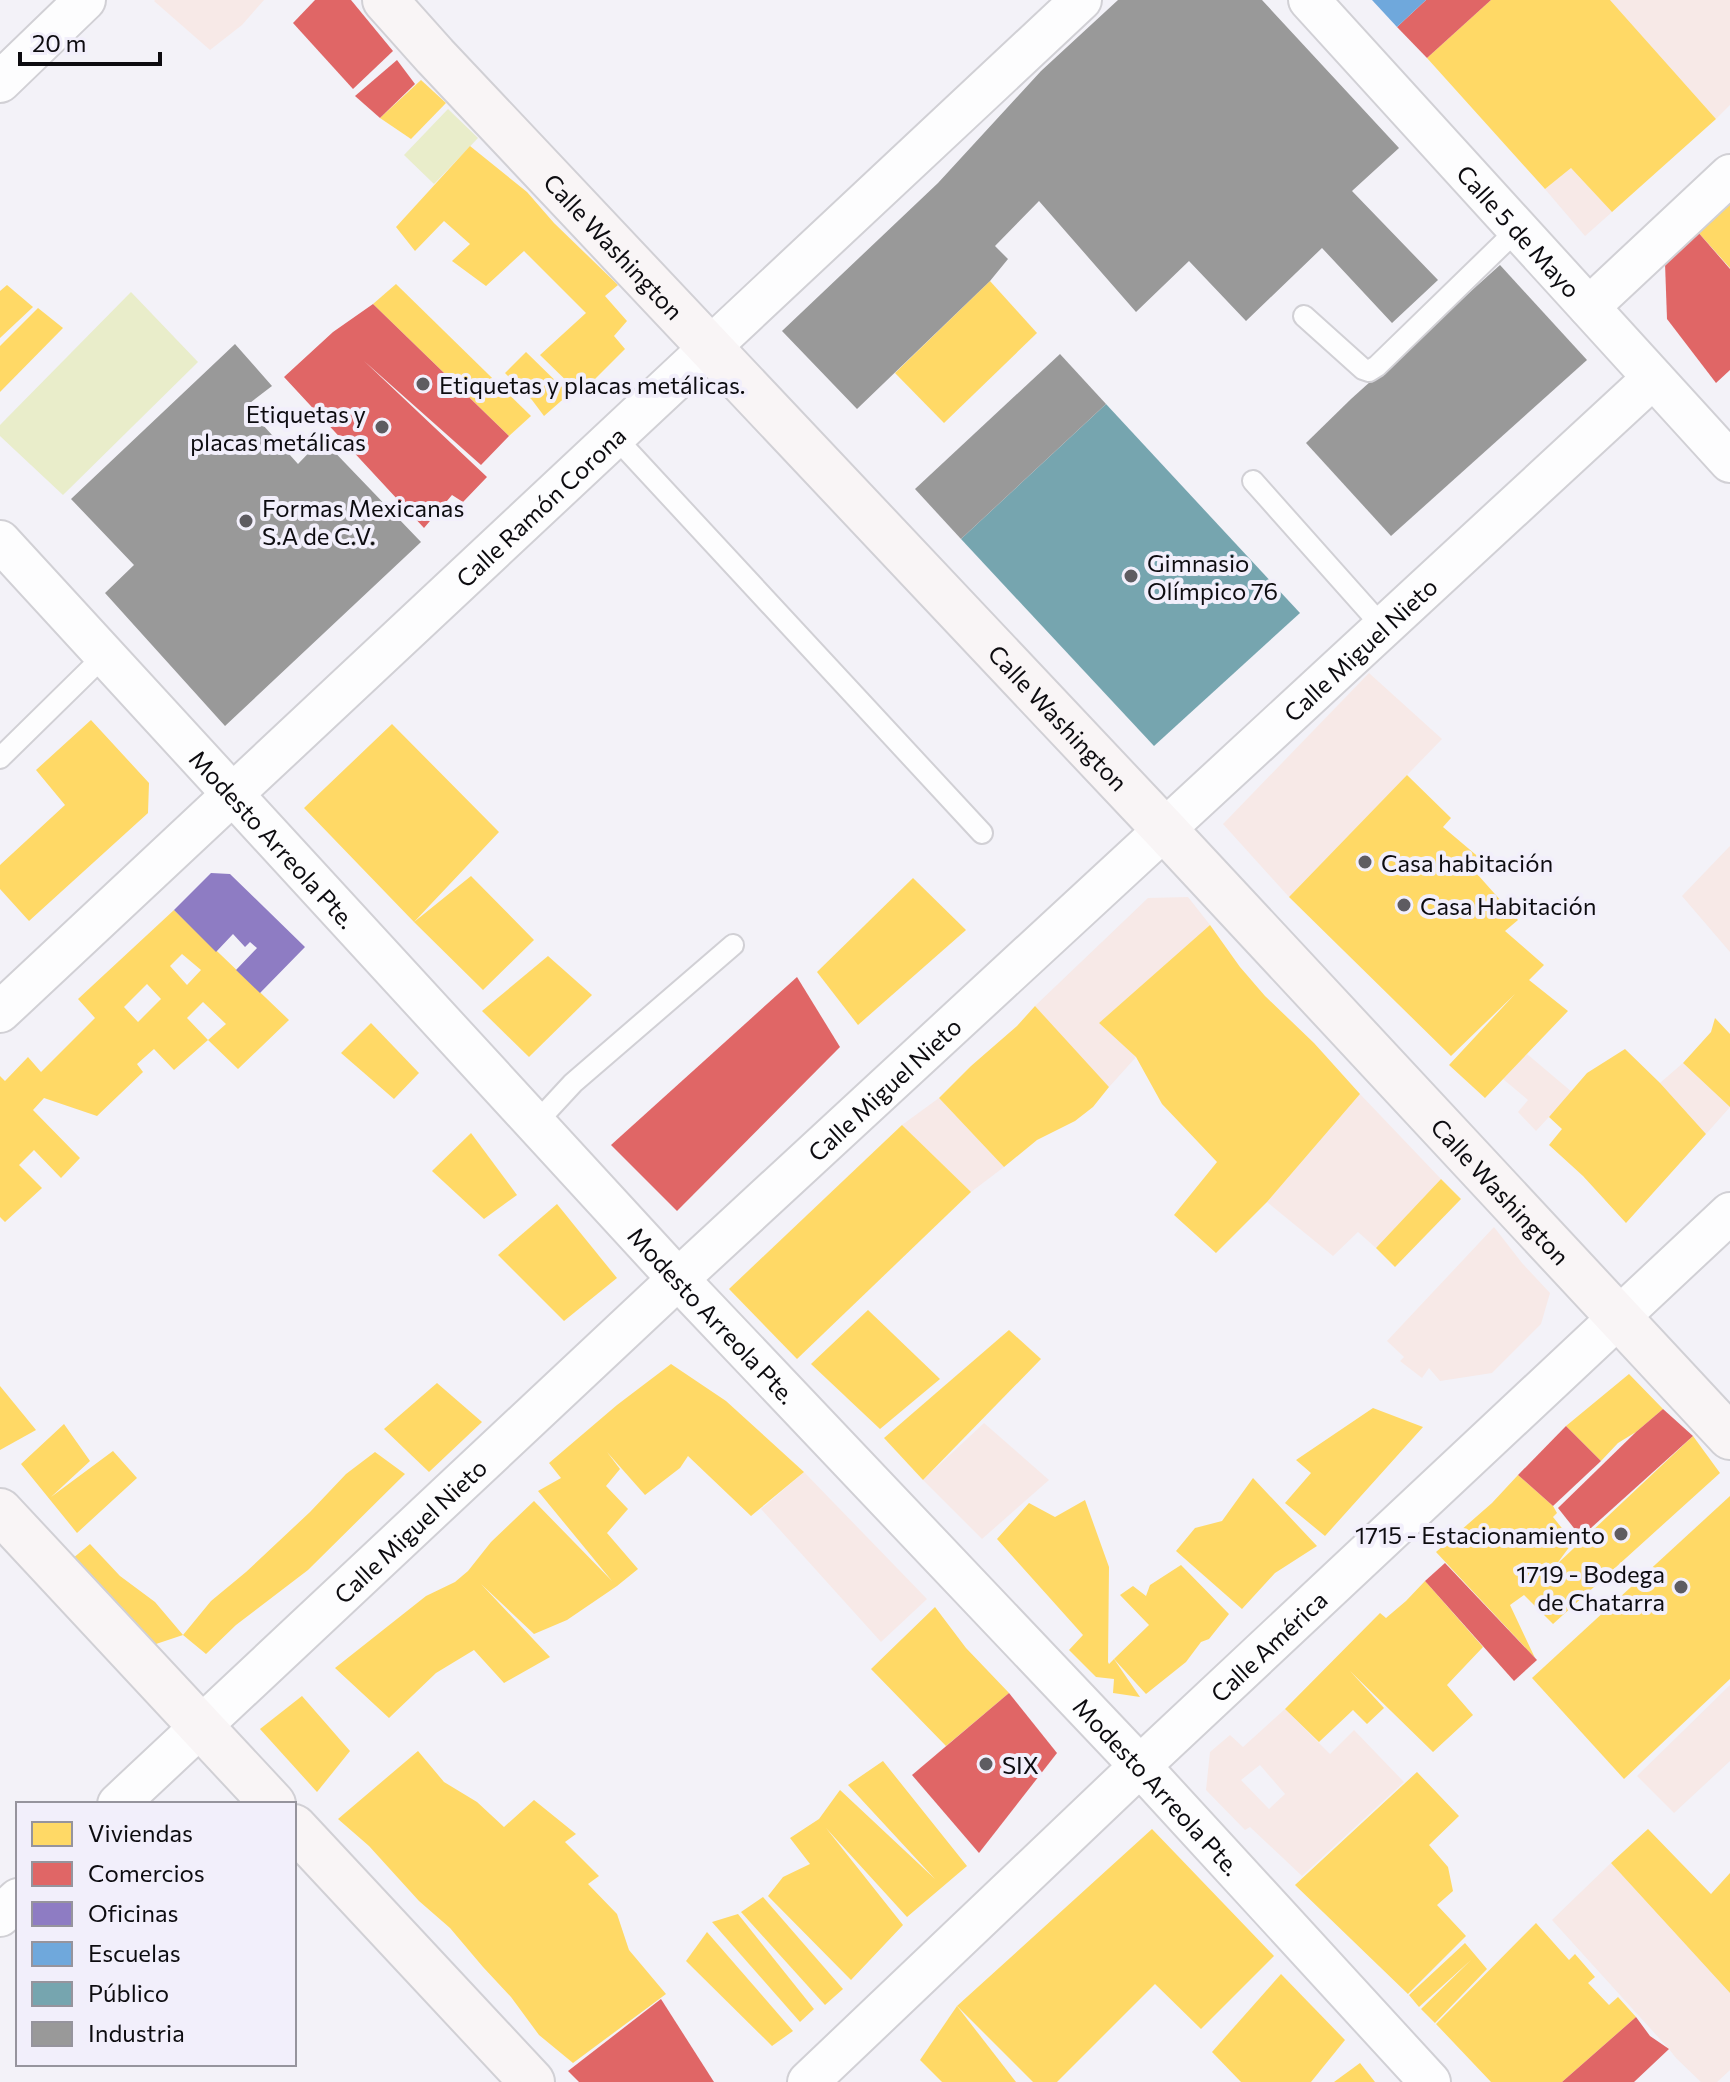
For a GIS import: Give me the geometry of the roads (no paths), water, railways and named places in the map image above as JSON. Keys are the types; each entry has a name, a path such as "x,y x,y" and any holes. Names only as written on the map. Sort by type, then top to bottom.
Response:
{"main road":[{"name":"Calle Washington","path":"385,0 1730,1437"},
{"path":"0,1511 271,1802"},
{"path":"296,1829 532,2082"}],"street":[{"path":"0,82 85,0"},
{"name":"Calle Ramón Corona","path":"0,1012 1081,0"},
{"name":"Calle 5 de Mayo","path":"1309,0 1653,378 1719,443"},
{"path":"1589,307 1730,175"},
{"name":"Calle Miguel Nieto","path":"120,1802 678,1279 1653,378"},
{"name":"Modesto Arreola Pte.","path":"0,541 678,1279 1140,1766 1430,2082"},
{"name":"Calle América","path":"808,2082 1730,1213"},
{"path":"0,1916 16,1901"}],"lane":[{"path":"1304,316 1369,371 1518,229"},
{"path":"615,437 982,833"},
{"path":"1253,481 1383,627"},
{"path":"0,758 106,654"},
{"path":"536,1123 573,1083 733,945"}],"place":[{"name":"Etiquetas y placas metálicas.","path":"423,384"},
{"name":"Etiquetas y placas metálicas","path":"382,427"},
{"name":"Formas Mexicanas S.A de C.V.","path":"246,521"},
{"name":"Gimnasio Olímpico 76","path":"1131,576"},
{"name":"Casa habitación","path":"1365,862"},
{"name":"Casa Habitación","path":"1404,905"},
{"name":"1715 - Estacionamiento","path":"1621,1534"},
{"name":"1719 - Bodega de Chatarra","path":"1681,1587"},
{"name":"SIX","path":"986,1764"}]}
